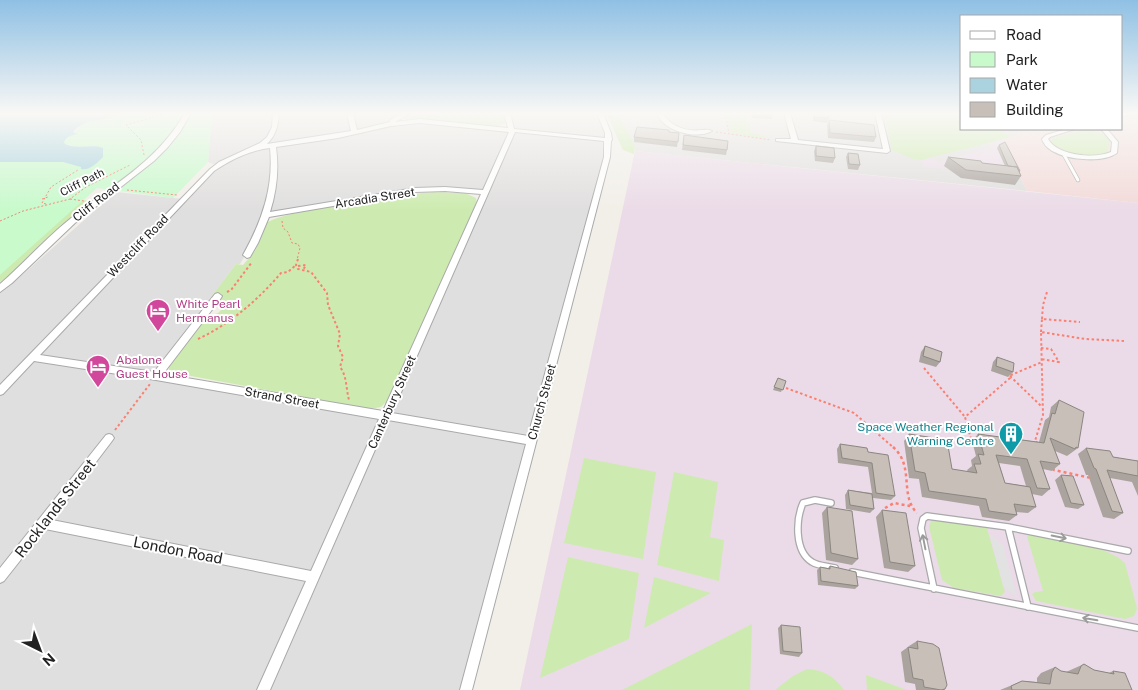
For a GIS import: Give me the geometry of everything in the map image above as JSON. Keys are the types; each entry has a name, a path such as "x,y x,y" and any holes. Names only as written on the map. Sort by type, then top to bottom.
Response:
{"street":[{"name":"Cliff Road","path":"0,289 38,251 95,202 138,170 165,145"},
{"name":"Westcliff Road","path":"0,391 186,196 218,165 262,145"},
{"path":"259,147 278,145"},
{"name":"Canterbury Street","path":"263,690 506,145"},
{"name":"Church Street","path":"466,690 607,157 608,145"},
{"path":"828,145 887,151 886,145"},
{"path":"1048,145 1063,153 1098,158 1112,155 1114,145"},
{"path":"247,255 266,215 274,184 273,146"},
{"name":"Arcadia Street","path":"266,215 415,190 436,189 484,192"},
{"path":"156,376 218,296"},
{"name":"Strand Street","path":"32,357 156,376 532,441"},
{"name":"Rocklands Street","path":"0,577 109,438"},
{"name":"London Road","path":"43,523 314,577"}],"lane":[{"path":"1063,153 1078,180"},
{"path":"830,503 815,500 803,503 799,510 800,542 804,556 811,561 934,589 1138,628"},
{"path":"934,589 921,528 923,519 926,516 1008,527 1128,551"},
{"path":"1008,527 1028,608"}],"path":[{"path":"142,145 145,158"},
{"name":"Cliff Path","path":"0,221 23,211 70,199 86,187 116,174 135,162"},
{"path":"42,199 58,182 78,170"},
{"path":"114,188 186,196"},
{"path":"42,199 48,197"},
{"path":"42,199 42,203 49,204"},
{"path":"70,199 95,202"},
{"path":"281,213 283,228 287,231 292,243 300,248 297,266"},
{"path":"218,296 232,290 255,259 247,255"},
{"path":"195,340 221,328 266,290 281,273 288,272 297,266 306,265 303,270"},
{"path":"297,266 298,269 312,272 318,283 324,288 328,305 338,323 340,334 338,346 343,356 340,367 344,374 344,385 349,404 346,409"},
{"path":"1041,445 1035,441 1043,415 1041,332 1043,305 1047,292"},
{"path":"1042,319 1080,322"},
{"path":"1041,332 1085,339 1124,341"},
{"path":"965,417 1010,376 1042,361 1059,362 1051,349 1041,348"},
{"path":"924,368 965,417 971,439"},
{"path":"109,438 156,376"},
{"path":"1010,376 1042,407"},
{"path":"786,388 854,413 899,452 906,467 910,506"},
{"path":"1051,464 1054,470 1082,475 1098,481"},
{"path":"885,508 894,503 910,506 923,519"}],"shaded area":[{"path":"209,145 608,145 465,690 0,690 0,281 13,283 116,192 183,199 216,165 208,162","holes":["426,189 484,192 385,415 156,374 216,297 212,296 236,264 240,264 265,215"]},
{"path":"991,145 1005,145 1007,149 998,149 1009,173 924,167 920,160 933,158 939,162 994,147"},
{"path":"1005,145 1027,191 635,151 635,146"},
{"path":"1005,145 1138,145 1138,203 1027,191"},
{"path":"635,151 1138,203 1138,690 520,690"},
{"path":"990,534 1003,545 1017,598 1003,586"}],"green space":[{"path":"71,145 209,145 208,162 173,198 97,188 0,275 0,162 63,162 82,167 94,146 77,147"},
{"path":"621,145 635,146 634,154 623,150"},
{"path":"891,145 979,145 921,160 913,159 892,150"},
{"path":"1109,145 1107,153 1094,155 1077,154 1055,146"},
{"path":"433,192 465,193 476,198 477,204 387,401 381,407 370,409 169,372 169,365 207,317 218,313 224,307 219,302 220,297 211,297 236,264 243,265 255,251 267,223 277,218 319,208"},
{"path":"81,200 90,201 41,244 3,282 0,281 0,221"},
{"path":"584,458 656,472 643,559 564,543"},
{"path":"674,472 718,482 710,537 724,540 719,581 657,565"},
{"path":"935,519 987,528 1005,592 1001,596 954,588 942,580 929,527 931,521"},
{"path":"1032,535 1095,548 1117,557 1125,563 1137,608 1134,616 1125,619 1036,601 1032,594 1043,591 1027,536"},
{"path":"568,557 639,573 629,639 540,678"},
{"path":"654,577 711,593 644,628"},
{"path":"752,624 750,690 622,690"},
{"path":"807,669 828,675 844,690 775,690 793,676"},
{"path":"866,675 907,690 867,690"}],"water":[{"path":"0,145 70,145 103,148 103,157 87,169 81,169 81,167 63,162 0,162"}],"building":[{"path":"685,145 728,145 727,150"},
{"path":"999,145 1007,145 1020,171 1017,167 1008,166"},
{"path":"816,146 834,148 835,158 816,156"},
{"path":"848,153 858,154 860,165 849,164"},
{"path":"948,157 1017,167 1021,176 966,170"},
{"path":"925,346 942,352 940,362 923,356"},
{"path":"997,357 1014,363 1013,372 996,366"},
{"path":"778,378 786,381 783,390 774,387"},
{"path":"1059,400 1084,412 1078,448 1076,447 1075,449 1050,438 1060,464 1040,461 1050,489 1037,488 1027,459 996,455 1005,483 1030,487 1036,507 1014,504 1017,515 989,511 986,499 929,491 925,473 915,471 909,434 947,440 952,469 977,473 974,464 981,464 978,454 984,455 978,434 1044,443 1052,413 1055,414"},
{"path":"840,444 867,448 868,452 888,455 895,496 876,493 872,463 842,458"},
{"path":"1086,448 1110,451 1113,457 1138,461 1138,476 1107,470 1123,513 1112,511"},
{"path":"1061,475 1073,476 1084,505 1071,503"},
{"path":"848,490 872,494 874,509 850,505"},
{"path":"827,507 852,511 858,559 831,553"},
{"path":"882,510 906,513 915,566 890,562"},
{"path":"830,566 856,572 858,586 821,581 820,567 830,569"},
{"path":"781,625 800,627 802,653 783,651"},
{"path":"917,641 933,644 939,648 947,685 945,689 924,687 923,680 913,678 908,647 918,649"},
{"path":"1084,664 1094,670 1114,674 1113,671 1125,673 1132,690 1012,690 1011,686 1022,681 1050,684 1055,667 1061,671 1078,674 1081,666"}],"place":[{"name":"White Pearl Hermanus","path":"158,332"},
{"name":"Abalone Guest House","path":"98,388"},
{"name":"Space Weather Regional Warning Centre","path":"1011,455"}]}
